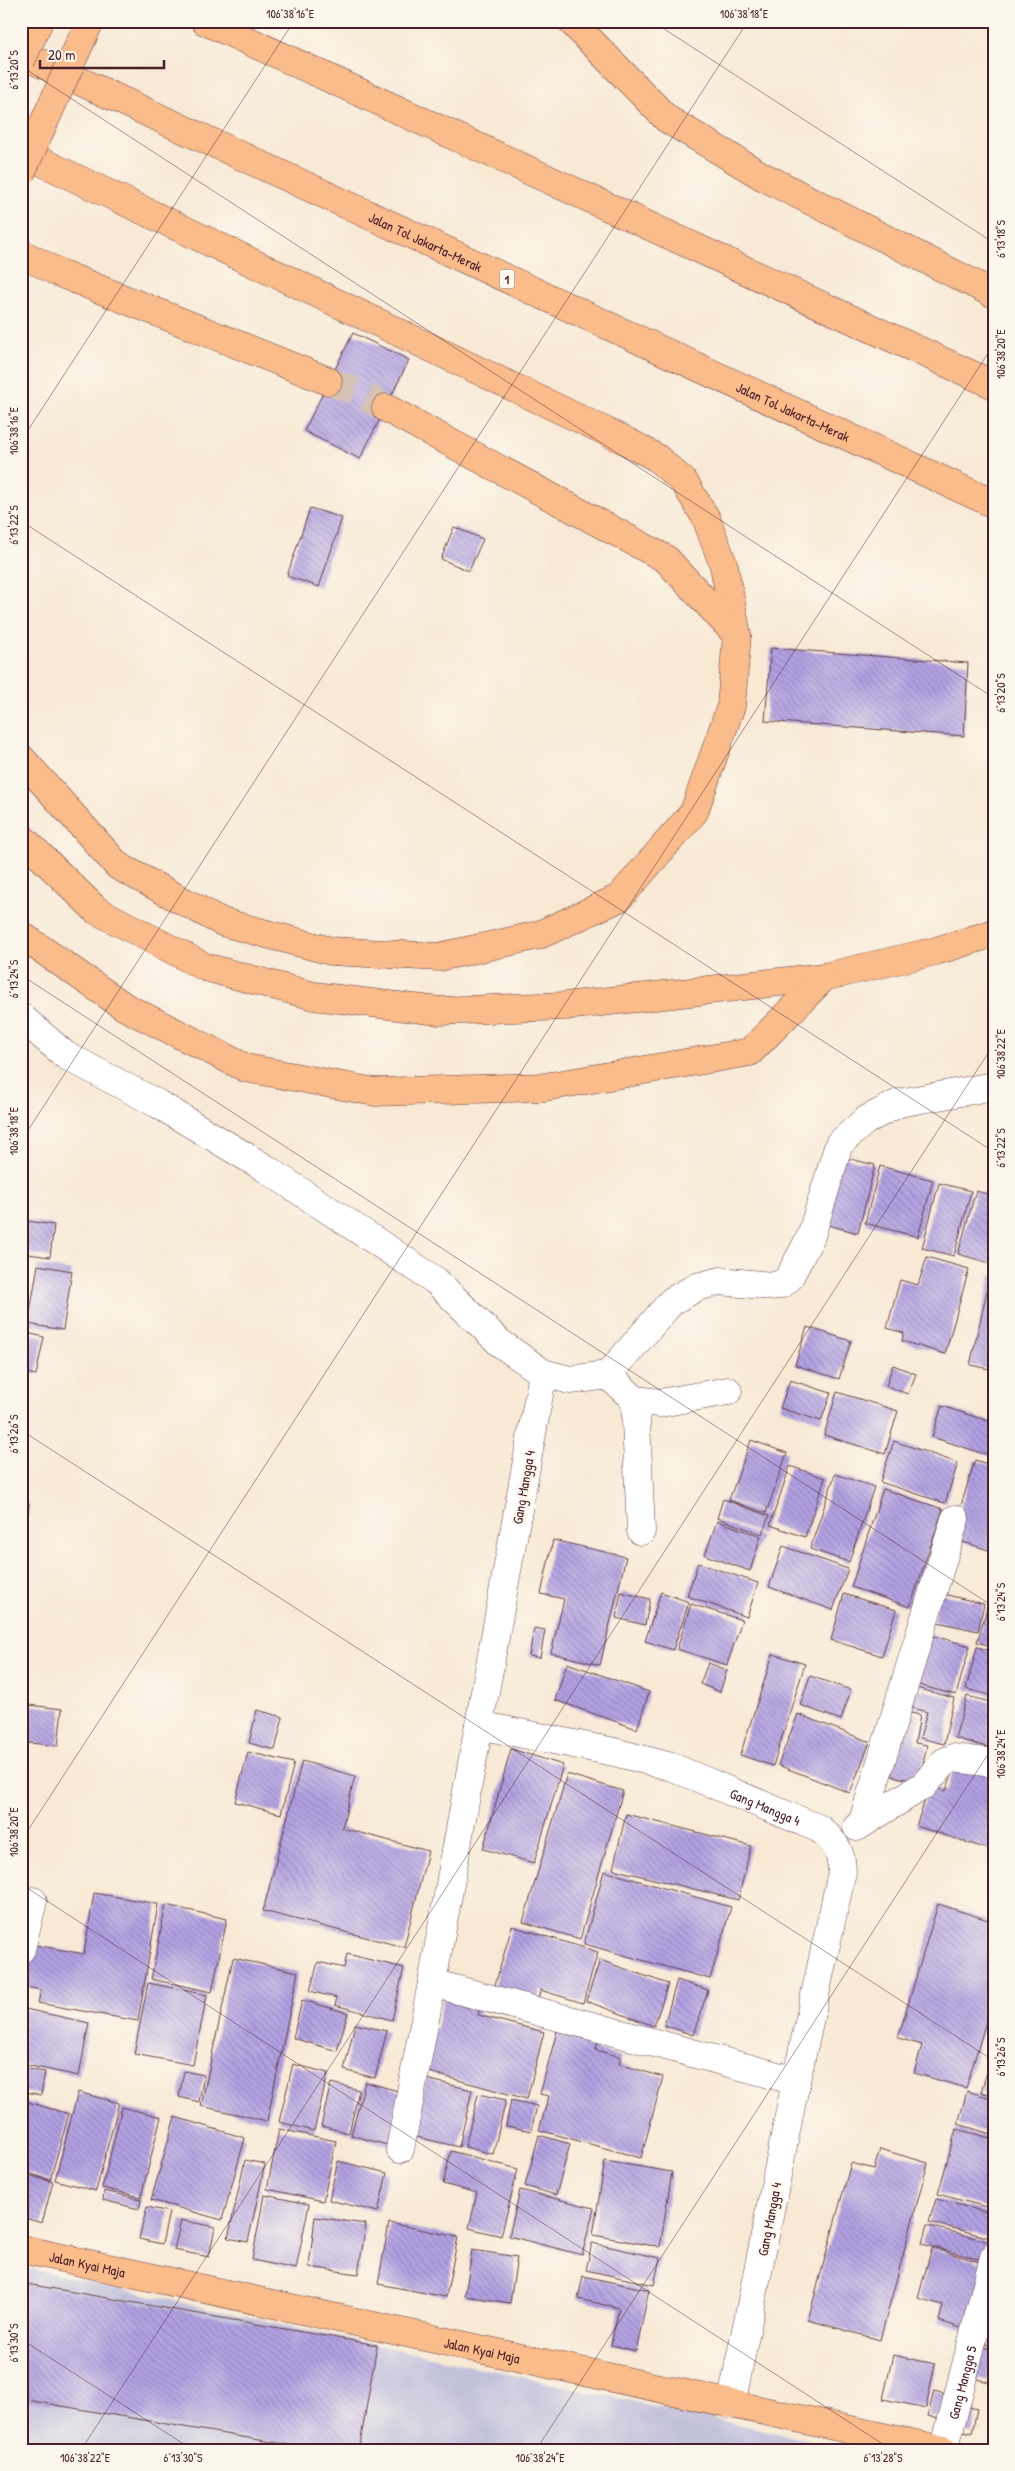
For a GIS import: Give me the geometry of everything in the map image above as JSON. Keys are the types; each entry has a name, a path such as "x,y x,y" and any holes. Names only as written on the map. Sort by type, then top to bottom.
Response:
{"main road":[{"path":"21,62 39,21"},
{"path":"21,173 90,21"},
{"path":"205,21 994,385"},
{"path":"571,21 667,119 762,176 994,294"},
{"name":"Jalan Tol Jakarta–Merak","path":"21,54 994,504"},
{"path":"21,152 583,420 657,458 684,482 706,518 724,566 737,635 731,706 694,812 618,898 539,935 439,957 331,951 222,922 118,866 21,758"},
{"path":"21,253 58,272 328,382"},
{"path":"386,408 666,560 737,635"},
{"path":"21,837 96,910 205,967 314,996 439,1011 556,1007 722,990 824,977 936,951 994,934"},
{"path":"21,935 125,1007 246,1068 375,1092 545,1087 750,1052 824,977"},
{"name":"Jalan Kyai Maja","path":"21,2249 943,2450"}],"street":[{"path":"21,1017 65,1055 158,1104 265,1168 436,1281 500,1343 543,1373 570,1380 608,1374 672,1301 697,1287 720,1281 772,1286 782,1284 789,1278 811,1236 839,1144 866,1120 899,1103 994,1086"},
{"name":"Gang Mangga 4","path":"543,1373 480,1725 614,1752 672,1767 820,1829 834,1842 842,1856 842,1872 796,2081 731,2405"},
{"path":"608,1374 635,1400 660,1403 728,1391"},
{"path":"635,1400 641,1531"},
{"path":"862,1824 955,1519"},
{"path":"400,2149 480,1725"},
{"path":"834,1842 924,1785 944,1762 953,1758 994,1763"},
{"path":"21,1949 33,1901"},
{"path":"432,1983 796,2081"},
{"name":"Gang Mangga 5","path":"943,2450 994,2257"}],"shaded area":[{"path":"21,2267 854,2450 21,2450"}],"building":[{"path":"353,333 409,360 360,459 304,431"},
{"path":"310,508 342,518 319,587 287,576"},
{"path":"454,527 483,539 469,571 441,559"},
{"path":"771,648 968,663 964,736 765,721"},
{"path":"842,1157 875,1165 858,1233 824,1224"},
{"path":"880,1166 933,1180 918,1237 865,1223"},
{"path":"939,1183 971,1191 954,1256 922,1248"},
{"path":"976,1191 994,1196 993,1264 958,1254"},
{"path":"21,1220 54,1225 50,1257 21,1253"},
{"path":"927,1257 969,1269 945,1354 902,1341 904,1333 887,1328 900,1280 918,1285"},
{"path":"38,1265 72,1271 63,1330 28,1324"},
{"path":"991,1274 994,1275 994,1370 970,1365"},
{"path":"21,1302 29,1303 23,1332 44,1337 36,1375 21,1372"},
{"path":"807,1327 851,1341 839,1379 795,1365"},
{"path":"893,1365 916,1374 908,1394 886,1386"},
{"path":"790,1380 831,1393 821,1421 780,1408"},
{"path":"837,1392 898,1411 885,1454 824,1435"},
{"path":"942,1406 994,1423 994,1457 932,1437"},
{"path":"751,1440 787,1453 766,1513 729,1500"},
{"path":"894,1441 958,1463 945,1503 880,1482"},
{"path":"975,1460 994,1466 994,1552 951,1538"},
{"path":"790,1466 825,1478 805,1537 770,1525"},
{"path":"835,1474 874,1487 849,1562 810,1549"},
{"path":"883,1489 943,1509 910,1607 851,1587"},
{"path":"723,1499 769,1516 762,1534 717,1518"},
{"path":"21,1503 29,1504 22,1557 21,1557"},
{"path":"717,1521 761,1536 750,1571 705,1555"},
{"path":"553,1540 626,1557 600,1665 551,1653 564,1599 541,1594"},
{"path":"783,1546 848,1569 833,1610 769,1587"},
{"path":"698,1563 758,1583 747,1617 687,1596"},
{"path":"994,1588 994,1605 989,1603"},
{"path":"621,1592 650,1599 645,1625 616,1618"},
{"path":"661,1592 689,1602 673,1650 645,1641"},
{"path":"939,1593 984,1604 978,1631 933,1621"},
{"path":"844,1594 896,1610 882,1656 831,1640"},
{"path":"691,1604 742,1620 727,1665 677,1649"},
{"path":"987,1609 994,1611 994,1647 977,1642"},
{"path":"534,1628 545,1630 540,1658 529,1656"},
{"path":"924,1633 970,1646 956,1695 911,1683"},
{"path":"977,1647 994,1652 994,1696 966,1689"},
{"path":"773,1654 805,1664 773,1766 740,1755"},
{"path":"567,1663 649,1692 637,1729 555,1700"},
{"path":"708,1663 727,1670 720,1692 700,1684"},
{"path":"810,1676 851,1690 841,1720 800,1705"},
{"path":"905,1685 954,1698 944,1744 920,1738 927,1712 901,1705"},
{"path":"967,1696 994,1703 994,1749 955,1738"},
{"path":"21,1704 62,1709 58,1746 21,1742"},
{"path":"257,1710 283,1717 275,1750 249,1743"},
{"path":"901,1711 920,1715 915,1743 927,1745 919,1782 888,1775"},
{"path":"798,1714 870,1742 850,1793 778,1765"},
{"path":"511,1749 563,1765 534,1863 483,1849"},
{"path":"248,1752 294,1763 281,1814 235,1802"},
{"path":"302,1761 355,1776 342,1828 428,1851 404,1947 263,1911"},
{"path":"956,1762 994,1775 994,1851 916,1826 930,1786 946,1791"},
{"path":"567,1774 623,1791 580,1939 523,1922"},
{"path":"626,1814 751,1846 738,1900 613,1869"},
{"path":"604,1871 731,1907 710,1979 584,1944"},
{"path":"94,1893 158,1904 138,2021 38,2003 41,1990 21,1986 22,1955 33,1957 35,1945 84,1954"},
{"path":"938,1904 994,1922 994,1995 966,2088 914,2073 922,2045 898,2038"},
{"path":"166,1905 227,1919 212,1992 151,1979"},
{"path":"512,1926 598,1952 583,2003 540,1990 537,2005 493,1992"},
{"path":"347,1954 404,1968 392,2020 335,2005 337,1998 310,1991 318,1962 344,1968"},
{"path":"233,1958 298,1972 267,2121 201,2106"},
{"path":"600,1960 668,1984 654,2026 586,2001"},
{"path":"677,1980 708,1990 693,2035 664,2025"},
{"path":"148,1983 207,1995 193,2065 134,2054"},
{"path":"445,1992 481,2002 478,2015 544,2032 527,2099 425,2071"},
{"path":"302,2000 348,2013 337,2051 293,2038"},
{"path":"21,2008 89,2023 79,2076 21,2064"},
{"path":"355,2024 387,2031 375,2078 344,2070"},
{"path":"557,2031 598,2042 596,2050 621,2057 619,2064 663,2077 641,2158 539,2130 549,2096 540,2094"},
{"path":"994,2048 994,2096 981,2092"},
{"path":"293,2064 328,2073 314,2131 279,2122"},
{"path":"21,2068 45,2072 41,2095 21,2091"},
{"path":"184,2071 204,2075 199,2102 179,2097"},
{"path":"426,2079 472,2090 459,2147 413,2136"},
{"path":"365,2082 406,2093 391,2146 351,2135"},
{"path":"331,2083 359,2090 349,2133 321,2126"},
{"path":"967,2091 994,2099 994,2135 958,2124"},
{"path":"78,2092 119,2103 96,2191 55,2180"},
{"path":"478,2094 506,2100 493,2154 465,2147"},
{"path":"21,2100 69,2114 50,2180 21,2171"},
{"path":"511,2100 537,2106 531,2131 506,2126"},
{"path":"122,2107 161,2117 141,2197 102,2188"},
{"path":"175,2117 245,2138 222,2220 151,2200"},
{"path":"279,2129 336,2141 323,2201 267,2189"},
{"path":"956,2129 994,2139 994,2209 938,2194"},
{"path":"539,2135 570,2144 556,2195 525,2186"},
{"path":"880,2149 928,2163 880,2340 808,2320 851,2163 874,2169"},
{"path":"451,2151 518,2169 501,2236 469,2228 477,2193 443,2184"},
{"path":"245,2160 265,2164 248,2242 228,2238"},
{"path":"338,2161 387,2173 378,2212 329,2200"},
{"path":"605,2161 672,2172 660,2247 593,2235"},
{"path":"21,2173 53,2182 42,2223 21,2217"},
{"path":"520,2190 594,2208 582,2255 509,2236"},
{"path":"104,2191 141,2199 139,2209 103,2200"},
{"path":"264,2195 309,2204 296,2269 252,2260"},
{"path":"936,2199 994,2214 991,2238 929,2222"},
{"path":"147,2207 169,2212 162,2244 139,2239"},
{"path":"315,2217 366,2224 358,2274 309,2267"},
{"path":"181,2220 215,2227 209,2257 174,2250"},
{"path":"389,2223 458,2237 446,2297 378,2284"},
{"path":"927,2225 990,2242 985,2261 922,2244"},
{"path":"592,2243 660,2258 654,2285 586,2270"},
{"path":"932,2248 986,2264 968,2330 939,2321 943,2305 918,2298"},
{"path":"472,2250 517,2257 510,2303 465,2296"},
{"path":"583,2276 649,2290 636,2351 611,2345 619,2308 578,2299"},
{"path":"21,2283 377,2345 359,2450 318,2450 21,2399"},
{"path":"994,2292 994,2346 977,2343"},
{"path":"975,2345 994,2350 994,2383 967,2377"},
{"path":"893,2355 935,2364 926,2408 883,2399"},
{"path":"934,2391 946,2394 939,2419 928,2416"},
{"path":"962,2405 977,2409 972,2433 956,2429"}],"tunnel":[{"path":"328,381 357,392 386,408"}]}
